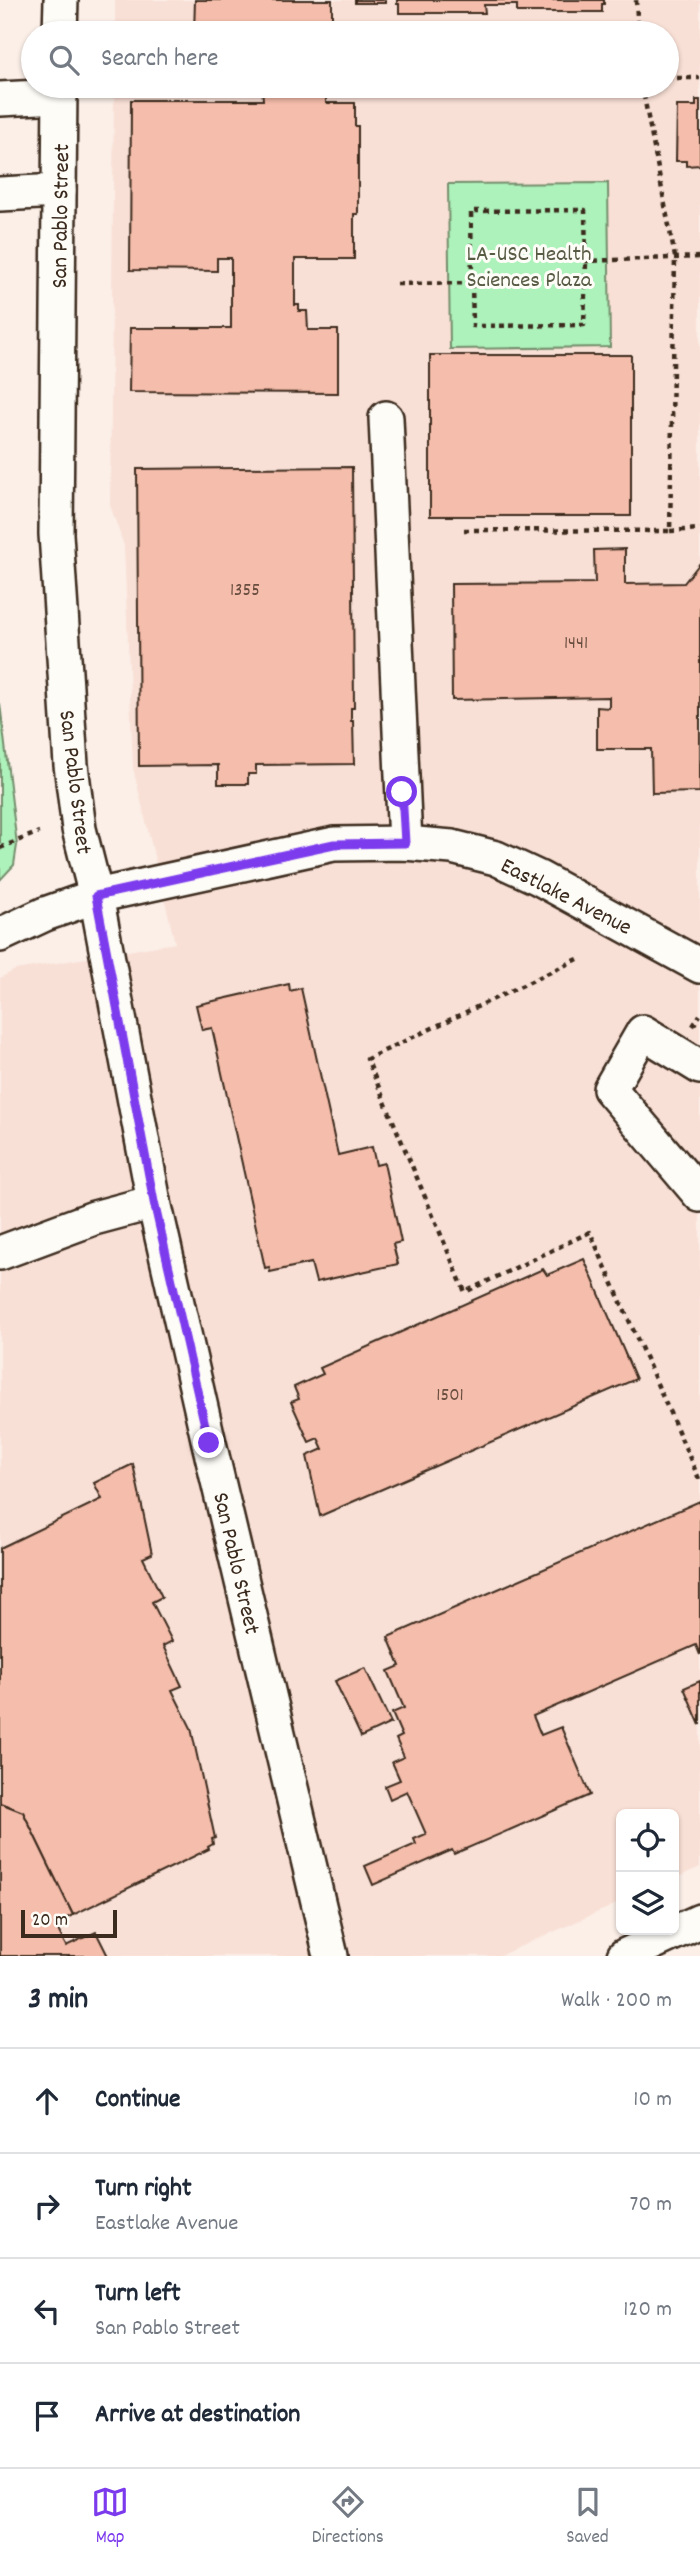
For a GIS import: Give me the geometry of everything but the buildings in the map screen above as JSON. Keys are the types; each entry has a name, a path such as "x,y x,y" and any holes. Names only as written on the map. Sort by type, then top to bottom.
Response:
{"street":[{"path":"60,21 61,0"},
{"path":"0,99 21,96"},
{"name":"San Pablo Street","path":"60,98 56,534 71,765 79,829 96,896 154,1202 331,1956"},
{"path":"0,194 59,191"},
{"path":"386,418 405,843"},
{"name":"Eastlake Avenue","path":"0,936 45,914 96,896 334,844 405,843 452,847 496,858 539,878 700,966"},
{"path":"700,1067 643,1032 610,1089 700,1195"},
{"path":"0,1252 94,1217 154,1202"},
{"path":"624,1956 700,1922"}],"path":[{"path":"636,0 637,21"},
{"path":"679,78 700,78"},
{"path":"644,98 675,257 670,531"},
{"path":"585,210 586,261 584,325 473,326 471,211 585,210"},
{"path":"586,261 700,257"},
{"path":"397,284 472,282"},
{"path":"464,530 670,531 700,528"},
{"path":"0,848 38,832"},
{"path":"578,959 367,1059 464,1292 590,1232 700,1481"}],"shaded area":[{"path":"115,0 700,0 700,1867 679,1877 679,1809 616,1809 616,1904 499,1956 0,1956 0,978 15,970 175,943 133,768 124,546 110,505 114,98 679,98 679,21 115,21"}],"green space":[{"name":"LA-USC Health Sciences Plaza","path":"608,183 610,347 450,349 448,184"},
{"path":"0,703 17,845 14,865 0,880"}],"route":[{"path":"209,1443 154,1202 96,896 334,844 405,843 402,792"}]}
